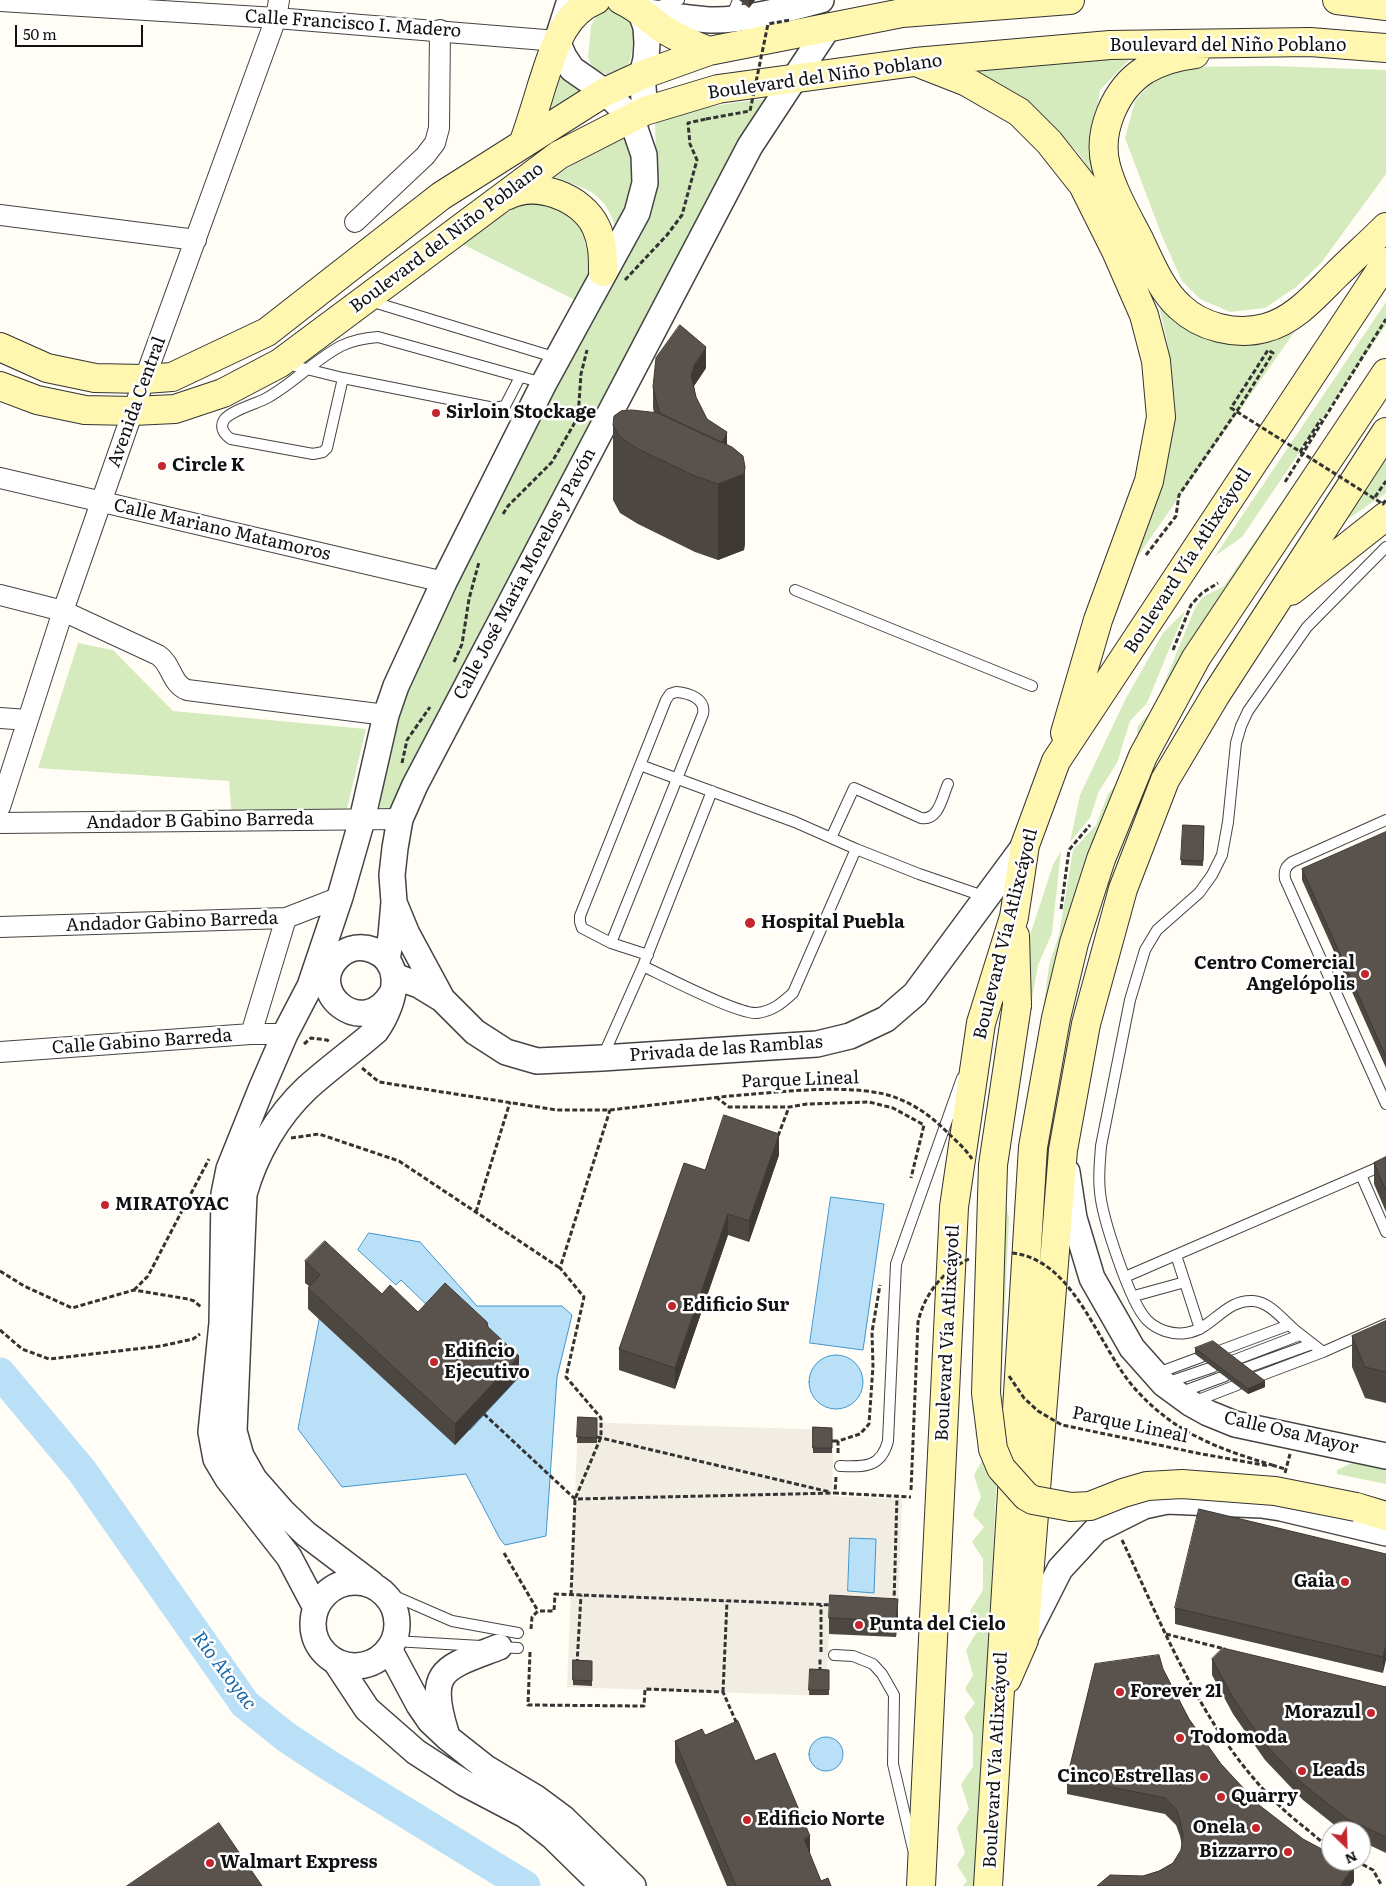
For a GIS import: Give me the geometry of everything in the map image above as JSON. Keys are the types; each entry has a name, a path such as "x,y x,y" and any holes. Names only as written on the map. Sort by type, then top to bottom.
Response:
{"main road":[{"path":"523,144 557,41 569,21 579,10 596,0"},
{"name":"Boulevard del Niño Poblano","path":"0,348 47,368 95,378 145,379 172,377 267,332 441,196 605,92 642,75 709,51 829,26 901,4 1070,0"},
{"path":"1337,0 1386,6"},
{"path":"632,4 661,27 686,42 709,51"},
{"path":"1310,42 1193,54 1169,59 1145,71 1124,89 1111,112 1106,130 1104,138 1106,165 1115,190 1161,283 1180,307 1205,324 1234,331 1265,328 1293,316 1386,227"},
{"name":"Boulevard del Niño Poblano","path":"0,386 37,400 85,410 133,411 176,409 223,393 332,338 364,299 559,155 638,114 718,89 915,62 1110,46 1310,42 1386,48"},
{"path":"915,62 967,82 1019,112 1049,142 1082,185 1116,250 1144,315 1156,361 1161,417 1149,481 1098,620 1056,761"},
{"path":"490,206 511,194 535,190 559,194 580,206 595,225 604,248 611,280"},
{"name":"Boulevard Vía Atlixcáyotl","path":"921,1886 954,1207 981,1023 1014,917 1025,845 1056,761 1386,262"},
{"name":"Boulevard Vía Atlixcáyotl","path":"988,1886 1033,1147 1056,1018 1074,942 1101,859 1143,756 1196,658 1386,373"},
{"path":"999,1698 1024,1640 1063,1150 1086,1024 1123,890 1165,780 1272,606 1386,432"},
{"path":"1272,606 1382,505"},
{"path":"1014,917 1017,1005 993,1165 986,1393 993,1449 1001,1468 1026,1496 1033,1500 1072,1507 1090,1506 1146,1486 1182,1484 1275,1491 1356,1507 1386,1516"}],"street":[{"path":"570,0 557,41 564,57 572,68 638,114"},
{"path":"632,4 697,19 734,10 790,9 821,0"},
{"name":"Calle Francisco I. Madero","path":"0,1 277,9 440,30 557,41"},
{"path":"316,1608 289,1557 228,1479 216,1459 211,1432 222,1323 224,1194 229,1169 262,1087 292,1040 310,986 329,959 353,948 374,950 391,977 381,1007 370,1012 358,1014 346,1010 337,1003 330,993 328,982 329,959 340,897 362,820 386,715 396,686 444,582 544,383 558,358 611,280 637,213 645,182 644,154 638,114 647,43 646,27 632,4"},
{"name":"Avenida Central","path":"0,807 63,611 277,9"},
{"name":"Calle José María Morelos y Pavón","path":"378,1588 306,1534 282,1511 254,1479 241,1456 234,1431 244,1194 250,1172 270,1135 287,1110 307,1088 376,1031 384,1019 391,977 394,902 392,875 400,819 415,785 750,146 829,26"},
{"path":"356,222 425,156 435,142 439,128 440,30"},
{"path":"0,215 196,240"},
{"name":"Calle Mariano Matamoros","path":"0,478 444,582"},
{"path":"0,595 63,611 158,655 167,663 177,684 182,688 386,715"},
{"path":"0,718 28,720"},
{"name":"Andador B Gabino Barreda","path":"0,824 400,819"},
{"name":"Privada de las Ramblas","path":"391,977 419,985 442,999 475,1032 506,1052 537,1061 817,1044 850,1036 886,1019 915,994 1025,845"},
{"name":"Andador Gabino Barreda","path":"0,927 286,918 340,897"},
{"path":"394,902 407,934 442,999"},
{"path":"251,1034 286,918"},
{"name":"Calle Gabino Barreda","path":"0,1052 251,1034 292,1040"},
{"name":"Calle Osa Mayor","path":"1063,1150 1074,1218 1092,1278 1132,1348 1171,1389 1208,1413 1235,1424 1386,1456"},
{"path":"1024,1640 1060,1569 1096,1530 1144,1506 1167,1501 1260,1505 1282,1508 1386,1533"},
{"path":"336,1662 355,1666 365,1665 382,1656 392,1645 398,1628 397,1614 392,1602 378,1588 359,1581 345,1582 322,1596 316,1608 313,1626 318,1644 336,1662 368,1709 416,1752 464,1783 525,1815 553,1837 603,1886"},
{"path":"448,1738 438,1708 437,1697 438,1686 444,1675 459,1662 511,1643"},
{"path":"392,1645 419,1705 430,1721 486,1768 536,1798 563,1818 634,1886"}],"lane":[{"path":"632,4 679,0"},
{"path":"364,299 558,358"},
{"path":"344,378 326,448 323,452 318,454 231,439 224,434 223,420 229,415 267,398 306,370 332,338 378,338 544,383"},
{"path":"280,363 344,378 494,408 505,406 520,376"},
{"path":"1323,1352 1300,1335 1270,1307 1252,1301 1236,1303 1200,1329 1187,1333 1172,1333 1158,1328 1146,1319 1125,1277 1102,1210 1099,1168 1101,1146 1130,1000 1145,950 1157,930 1199,893 1212,875 1222,855 1228,822 1236,743 1240,726 1248,711 1307,627 1386,547"},
{"path":"795,590 1032,686"},
{"path":"612,943 704,714 702,702 683,692 670,694 666,700 580,916 582,928 612,943 648,955"},
{"path":"640,764 795,822 919,874 987,897"},
{"path":"831,838 854,788 927,819 936,813 948,784"},
{"path":"602,1058 648,955 712,791"},
{"path":"1386,820 1292,862 1284,872 1288,885 1386,1104"},
{"path":"643,966 736,1009 756,1013 776,1008 793,993 856,849"},
{"path":"838,1467 866,1466 874,1463 885,1450 888,1441 896,1264 981,1023"},
{"path":"1125,1277 1386,1164"},
{"path":"1361,1175 1386,1232"},
{"path":"1176,1255 1200,1329"},
{"path":"1134,1296 1185,1282"},
{"path":"1254,1378 1323,1352 1386,1324"},
{"path":"1219,1351 1289,1325"},
{"path":"1232,1360 1300,1335"},
{"path":"1243,1369 1312,1344"},
{"path":"1171,1389 1201,1357"},
{"path":"1171,1389 1213,1366"},
{"path":"1171,1389 1224,1376"},
{"path":"1171,1389 1237,1385"},
{"path":"378,1588 452,1621 511,1643"},
{"path":"392,1645 511,1643"},
{"path":"834,1655 853,1656 873,1664 882,1674 894,1695 893,1764 921,1886"}],"path":[{"path":"611,280 667,235 682,215 697,160 690,144 688,123 750,111 768,24 790,20"},
{"path":"1300,452 1386,318"},
{"path":"503,515 508,506 552,462 578,417 580,374 588,346"},
{"path":"1142,561 1176,516 1179,495 1241,405 1273,353 1268,350 1231,408 1300,452 1383,504 1386,500"},
{"path":"1382,505 1386,481"},
{"path":"451,669 462,644 469,599 480,557"},
{"path":"400,768 407,740 434,702"},
{"name":"Parque Lineal","path":"292,1040 311,1038 327,1040 379,1082 557,1110 610,1110 716,1097 833,1090 874,1092 899,1098 937,1122 968,1152 976,1165"},
{"path":"716,1097 729,1107 789,1107 807,1104 869,1102 893,1108 924,1125 909,1183"},
{"path":"476,1212 510,1102"},
{"path":"776,1144 789,1107"},
{"path":"560,1268 610,1110"},
{"path":"270,1135 290,1138 320,1134 398,1161 560,1268 584,1297 566,1377 600,1418 601,1437 575,1499 571,1595"},
{"path":"134,1290 148,1276 213,1152"},
{"name":"Parque Lineal","path":"1010,1253 1040,1262 1059,1276 1071,1291 1137,1392 1166,1416 1192,1435 1211,1445 1272,1466"},
{"path":"911,1490 918,1322 921,1308 934,1286 944,1274 956,1265 971,1258"},
{"path":"0,1271 24,1286 72,1308 134,1290 188,1299 199,1305 203,1310"},
{"path":"832,1441 860,1434 869,1424 873,1366 872,1332 881,1279"},
{"path":"0,1330 22,1349 49,1358 161,1346 193,1339 204,1328"},
{"name":"Parque Lineal","path":"1006,1369 1012,1383 1024,1398 1038,1411 1062,1424 1202,1454 1272,1466"},
{"path":"484,1414 575,1499 835,1493 910,1497"},
{"path":"597,1437 835,1493"},
{"path":"835,1493 838,1441"},
{"path":"1272,1466 1286,1469"},
{"path":"894,1607 897,1496"},
{"path":"1119,1534 1205,1711 1247,1772 1285,1812 1321,1840"},
{"path":"504,1553 538,1611"},
{"path":"531,1637 532,1617 538,1611 554,1611 555,1594 839,1605"},
{"path":"577,1666 581,1595"},
{"path":"727,1600 723,1692 738,1727"},
{"path":"820,1675 821,1605"},
{"path":"1166,1634 1233,1651"},
{"path":"530,1647 528,1706 644,1706 645,1689 723,1692"},
{"path":"1371,1869 1382,1886"}],"green space":[{"path":"611,7 624,10 635,26 631,58 628,65 623,71 609,75 596,70 588,58 591,26 598,13"},
{"path":"1133,56 1100,90 1094,129 1173,312 1261,338 1295,331 1117,586 1172,386 1167,341 1159,306 1141,264 1110,202 1080,155 1040,112 1011,96 949,69"},
{"path":"1272,66 1386,70 1386,174 1321,263 1296,287 1265,308 1230,312 1200,299 1182,281 1162,236 1125,138 1135,101 1153,81 1184,67"},
{"path":"556,69 586,88 535,121"},
{"path":"773,98 744,133 715,185 498,596 435,719 399,798 390,808 380,808 384,756 409,678 657,180 655,124 665,118 694,110"},
{"path":"631,133 637,183 616,230 612,217 606,207 594,194 554,177 582,159"},
{"path":"549,197 589,230 590,273 577,301 462,244 488,224 529,200"},
{"path":"1386,302 1386,325 1242,537 1215,556"},
{"path":"1386,459 1386,493 1342,523"},
{"path":"1305,468 1138,742 1137,727 1154,708 1195,608 1203,597 1224,586"},
{"path":"1185,611 1147,703 1130,721 1117,763 1099,791 1090,818 1070,842 1080,795 1125,700 1163,633"},
{"path":"78,643 113,650 173,711 366,729 346,813 232,818 229,781 38,768"},
{"path":"1116,785 1062,940 1043,1011 1049,965 1059,935 1073,850 1096,825 1108,794"},
{"path":"1061,851 1052,933 1038,965 1000,1183 1015,981 1053,865"},
{"path":"1003,1192 1009,1219 977,1886 963,1886 967,1881 957,1865 965,1853 957,1828 969,1809 961,1784 973,1767 973,1735 964,1717 975,1703 965,1689 973,1675 966,1650 978,1630 970,1611 983,1590 983,1559 972,1542 984,1527 973,1515 981,1497 974,1475 984,1457 975,1433 990,1412 972,1410 983,1196"},
{"path":"1354,1462 1386,1470 1386,1484 1337,1474 1337,1470"}],"shaded area":[{"path":"578,1422 834,1430 832,1496 902,1499 898,1613 830,1611 826,1696 567,1687"}],"water":[{"path":"831,1197 884,1204 863,1350 810,1343"},
{"path":"369,1233 420,1242 477,1306 562,1306 572,1315 557,1377 546,1536 505,1545 466,1474 342,1487 298,1429 324,1294 470,1430 519,1377 433,1311 401,1280 396,1285 358,1250"},
{"path":"831,1355 841,1355 851,1359 859,1367 863,1382 859,1397 851,1405 841,1409 831,1409 821,1405 813,1397 809,1387 809,1377 813,1367 821,1359"},
{"path":"850,1538 876,1539 874,1593 848,1591"},
{"path":"826,1737 838,1742 843,1754 838,1766 826,1771 814,1766 809,1754 814,1742"}],"building":[{"path":"680,325 706,347 694,365 691,375 696,397 707,419 727,432 722,443 660,414 653,387 656,358"},
{"path":"632,410 659,413 732,447 743,456 744,474 718,484 695,476 638,449 620,437 613,425 614,416 621,411"},
{"path":"1183,825 1204,826 1203,861 1181,860"},
{"name":"Centro Comercial Angelópolis","path":"1386,832 1386,1057 1302,869"},
{"name":"Edificio Sur","path":"724,1115 779,1134 749,1221 728,1214 675,1368 619,1349 684,1163 705,1170"},
{"path":"1386,1157 1386,1191 1374,1163"},
{"name":"Edificio Ejecutivo","path":"325,1241 382,1294 390,1285 418,1312 445,1283 487,1322 488,1327 519,1356 455,1424 308,1288 320,1275 305,1261"},
{"path":"1386,1321 1386,1372 1365,1367 1352,1336"},
{"path":"1213,1341 1265,1381 1248,1389 1195,1348"},
{"path":"578,1417 597,1418 597,1438 577,1437"},
{"path":"813,1427 832,1428 832,1448 813,1448"},
{"path":"1199,1509 1386,1554 1386,1644 1383,1657 1175,1608"},
{"path":"830,1595 898,1599 896,1621 829,1618"},
{"path":"1223,1648 1386,1687 1386,1837 1371,1830 1371,1821 1351,1821 1347,1819 1303,1784 1265,1744 1233,1698 1212,1659"},
{"path":"1159,1655 1163,1669 1189,1719 1221,1764 1259,1805 1303,1839 1321,1849 1321,1871 1350,1871 1340,1886 1097,1886 1110,1875 1143,1876 1159,1871 1173,1863 1181,1850 1183,1836 1176,1809 1165,1798 1067,1778 1095,1664"},
{"path":"573,1660 592,1661 592,1681 573,1680"},
{"path":"810,1669 829,1670 829,1690 809,1690"},
{"name":"Edificio Norte","path":"738,1721 755,1761 775,1753 810,1836 804,1839 821,1881 828,1878 831,1886 736,1886 675,1741 702,1729 705,1735"},
{"path":"219,1823 262,1886 127,1886"}],"waterway":[{"name":"Río Atoyac","path":"0,1373 82,1471 245,1704 286,1737 330,1766 525,1886"}],"place":[{"name":"Sirloin Stockage","path":"436,413"},
{"name":"Circle K","path":"162,466"},
{"name":"Hospital Puebla","path":"750,923"},
{"name":"Centro Comercial Angelópolis","path":"1365,974"},
{"name":"MIRATOYAC","path":"105,1205"},
{"name":"Edificio Sur","path":"672,1306"},
{"name":"Edificio Ejecutivo","path":"434,1362"},
{"name":"Gaia","path":"1345,1582"},
{"name":"Punta del Cielo","path":"859,1625"},
{"name":"Forever 21","path":"1120,1692"},
{"name":"Morazul","path":"1371,1713"},
{"name":"Todomoda","path":"1180,1738"},
{"name":"Leads","path":"1302,1771"},
{"name":"Cinco Estrellas","path":"1204,1777"},
{"name":"Quarry","path":"1221,1797"},
{"name":"Edificio Norte","path":"747,1820"},
{"name":"Onela","path":"1256,1828"},
{"name":"Bizzarro","path":"1288,1852"},
{"name":"Walmart Express","path":"210,1863"}]}
